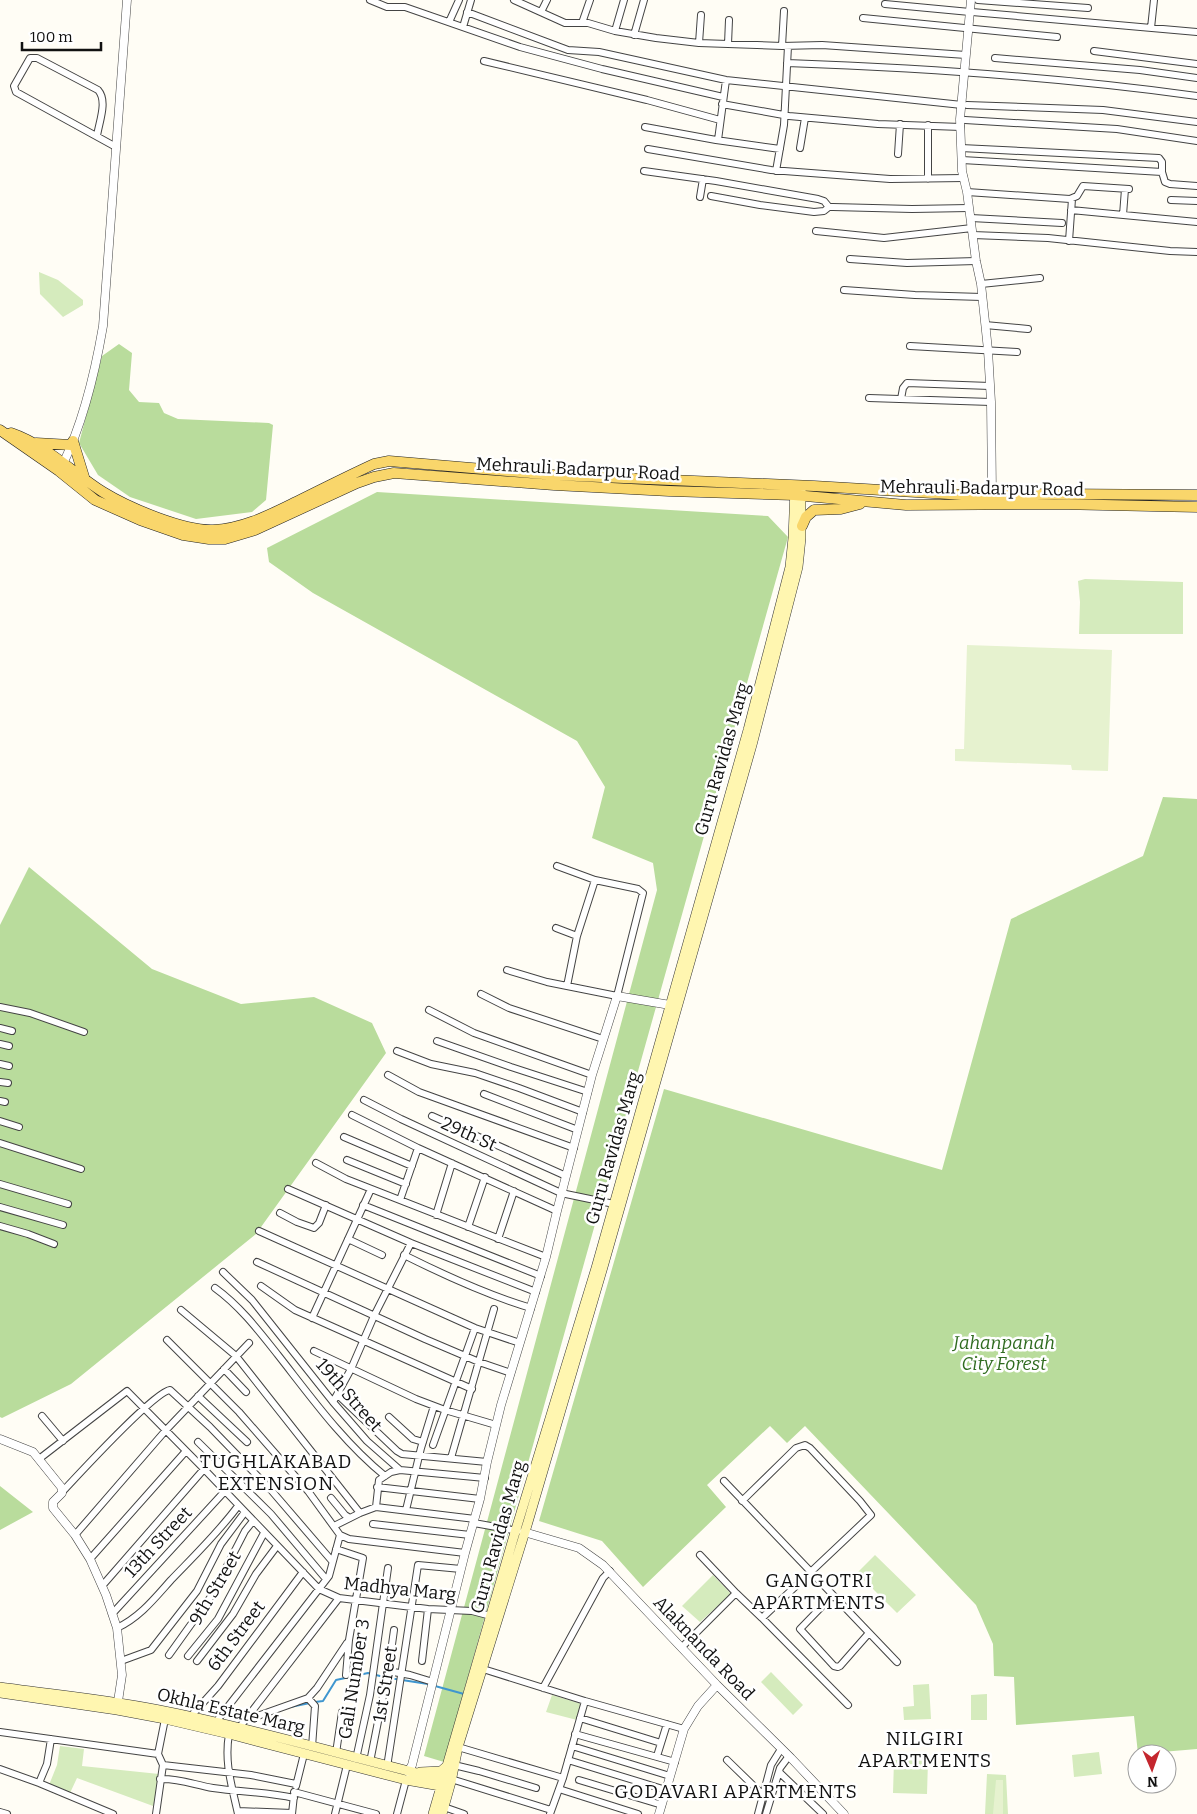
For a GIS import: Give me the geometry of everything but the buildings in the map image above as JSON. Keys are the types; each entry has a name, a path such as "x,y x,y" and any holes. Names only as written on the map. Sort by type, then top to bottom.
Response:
{"main road":[{"name":"Mehrauli Badarpur Road","path":"0,425 11,433 35,443 95,500 140,520 183,535 209,539 225,540 247,534 374,464 390,461 554,475 798,491 992,494 1197,508"},
{"name":"Mehrauli Badarpur Road","path":"0,430 114,499 135,509 186,527 212,530 228,529 277,516"},
{"path":"35,443 72,443 85,480"},
{"name":"Mehrauli Badarpur Road","path":"798,491 863,502 906,505 1197,495"},
{"name":"Guru Ravidas Marg","path":"443,1810 451,1765 491,1616 601,1277 752,745 798,567 802,526 798,491"},
{"name":"Guru Ravidas Marg","path":"451,1765 483,1669 520,1531 748,730 790,567 798,491"},
{"path":"802,526 806,517 814,510 848,508 863,502"},
{"name":"Okhla Estate Marg","path":"0,1687 117,1707 347,1765 447,1783"},
{"name":"Okhla Estate Marg","path":"0,1693 192,1716 370,1762 411,1775 422,1783 447,1783"},
{"path":"411,1775 425,1771 441,1770 451,1765"},
{"path":"422,1783 438,1799"},
{"name":"Guru Ravidas Marg","path":"433,1814 438,1799 447,1783"}],"street":[{"path":"61,467 72,443 86,400 103,326 127,0"},
{"path":"370,0 387,7 405,7 520,47 574,62 723,97"},
{"path":"449,22 459,0"},
{"path":"463,27 471,0"},
{"path":"516,0 568,24 582,23 634,35 699,43 785,46 822,45 966,55"},
{"path":"541,12 547,0"},
{"path":"582,23 590,0"},
{"path":"616,31 624,0"},
{"path":"634,35 644,0"},
{"path":"966,73 966,55 974,0 1088,8"},
{"path":"1151,28 1154,0"},
{"path":"885,4 1197,32"},
{"path":"776,171 785,116 787,63 784,11"},
{"path":"467,12 568,50 599,52 726,80 964,105 1103,110 1197,122"},
{"path":"699,43 701,15"},
{"path":"863,18 1057,36"},
{"path":"728,44 729,20"},
{"path":"969,29 963,123 964,160 967,170 964,178 981,284 988,350 991,402 992,494"},
{"path":"1094,51 1197,64"},
{"path":"97,136 102,104 101,94 98,90 37,58 30,58 14,86 14,90 97,136 116,146"},
{"path":"995,58 1140,70 1197,78"},
{"path":"484,61 647,100 720,120"},
{"path":"787,63 1090,82 1197,96"},
{"path":"718,140 726,80"},
{"path":"722,104 805,118 928,125 963,123 1116,129 1197,141"},
{"path":"800,148 805,118"},
{"path":"898,154 900,124"},
{"path":"928,125 928,178"},
{"path":"645,126 780,150"},
{"path":"964,148 1159,158 1162,162 1164,182 1197,186"},
{"path":"648,149 776,171 890,179 964,178"},
{"path":"964,160 1162,172"},
{"path":"644,171 703,179 823,200 829,207"},
{"path":"700,198 703,179"},
{"path":"967,192 1072,198 1076,196 1083,186 1127,189 1124,216"},
{"path":"711,196 814,212 824,212 829,207 969,208"},
{"path":"1070,241 1072,198"},
{"path":"1171,200 1197,201"},
{"path":"1071,210 1197,222"},
{"path":"970,218 1062,223"},
{"path":"816,231 884,238 972,231 1170,251 1197,252"},
{"path":"850,259 907,263 976,261"},
{"path":"981,284 1040,278"},
{"path":"844,290 982,297"},
{"path":"985,325 1028,328"},
{"path":"910,346 1017,352"},
{"path":"901,399 903,388 907,384 990,386"},
{"path":"869,398 991,402"},
{"path":"397,1814 411,1775 480,1499 496,1424 546,1257 592,1075 617,996 643,893 638,889 595,880 557,866"},
{"path":"567,986 577,936 595,880"},
{"path":"556,928 577,936"},
{"path":"507,970 567,986 670,1005"},
{"path":"481,994 509,1008 603,1039"},
{"path":"0,1007 30,1013 84,1032"},
{"path":"429,1010 474,1033 592,1075"},
{"path":"0,1028 12,1031"},
{"path":"437,1041 511,1068 588,1092"},
{"path":"0,1044 9,1046"},
{"path":"397,1051 431,1064 474,1073 583,1112"},
{"path":"0,1064 9,1066"},
{"path":"388,1075 420,1092 574,1148"},
{"path":"0,1082 8,1083"},
{"path":"484,1094 578,1130"},
{"name":"29th St","path":"364,1100 401,1119 561,1192 614,1204"},
{"path":"352,1115 418,1148 557,1211"},
{"path":"432,1116 566,1176"},
{"path":"0,1121 19,1127"},
{"path":"344,1137 412,1166"},
{"path":"0,1143 82,1169"},
{"path":"400,1200 418,1148"},
{"path":"347,1160 406,1184"},
{"path":"316,1163 346,1179 546,1257"},
{"path":"436,1215 452,1163"},
{"path":"468,1227 485,1177"},
{"path":"0,1184 68,1204"},
{"path":"288,1189 411,1243 536,1292"},
{"path":"312,1318 371,1189"},
{"path":"498,1239 514,1192"},
{"path":"364,1205 540,1276"},
{"path":"280,1212 297,1222 314,1228 319,1223 326,1206"},
{"path":"0,1207 63,1224"},
{"path":"0,1226 54,1244"},
{"path":"258,1231 475,1328 520,1343"},
{"path":"348,1239 382,1255"},
{"path":"333,1402 351,1369 374,1316 411,1243"},
{"path":"404,1255 498,1298 531,1308"},
{"path":"257,1262 464,1356 511,1373"},
{"name":"19th Street","path":"223,1272 252,1300 333,1402 367,1441 400,1470"},
{"path":"261,1286 279,1300 312,1318 472,1389"},
{"path":"215,1288 246,1317 331,1422 367,1461 385,1476"},
{"path":"451,1458 494,1309"},
{"path":"182,1310 236,1356 360,1513"},
{"path":"433,1445 475,1328"},
{"path":"167,1340 239,1412 308,1491 340,1535 349,1539 465,1553"},
{"path":"75,1535 166,1430 249,1343"},
{"path":"314,1351 434,1406 496,1424"},
{"path":"224,1369 246,1392"},
{"path":"117,1707 122,1675 117,1628 90,1559 53,1505 53,1502 143,1409 163,1392 170,1390 271,1490 332,1561"},
{"name":"Madhya Marg","path":"63,1441 125,1392 129,1393 319,1589 339,1598 412,1607 472,1611 491,1616"},
{"path":"338,1395 402,1454 487,1462"},
{"path":"198,1396 247,1442"},
{"path":"406,1510 434,1406"},
{"path":"39,1459 63,1441 42,1416"},
{"path":"389,1417 413,1439 423,1442"},
{"path":"0,1439 33,1452 62,1491"},
{"path":"198,1442 271,1514 326,1579"},
{"path":"742,1501 796,1448 805,1445 860,1501 871,1515 762,1618"},
{"path":"90,1559 186,1451"},
{"path":"102,1586 204,1469"},
{"path":"376,1507 379,1480 400,1470 485,1478"},
{"path":"724,1481 897,1662"},
{"path":"378,1487 480,1499"},
{"name":"13th Street","path":"112,1614 225,1491"},
{"path":"331,1498 345,1515 350,1518"},
{"path":"117,1628 128,1623 150,1605 221,1528 238,1506"},
{"path":"334,1526 376,1507 474,1521 520,1531"},
{"path":"121,1661 152,1650 197,1591 221,1544 245,1512"},
{"path":"169,1655 212,1595 244,1531 253,1521"},
{"path":"373,1524 470,1535"},
{"name":"Alaknanda Road","path":"520,1531 579,1548 593,1556 844,1814"},
{"name":"9th Street","path":"188,1656 218,1619 264,1533"},
{"path":"216,1722 326,1579 340,1535"},
{"path":"197,1662 233,1614 256,1574 277,1546"},
{"path":"336,1549 363,1558 349,1640 346,1675"},
{"path":"700,1555 848,1706"},
{"name":"1st Street","path":"387,1767 418,1564 461,1569"},
{"name":"Gali Number 3","path":"356,1758 370,1695 381,1603 388,1568"},
{"name":"6th Street","path":"192,1716 218,1686 302,1572"},
{"path":"543,1688 602,1578 610,1572"},
{"path":"682,1647 736,1593"},
{"path":"833,1595 800,1628 834,1666 838,1667 869,1633"},
{"path":"239,1728 248,1719 339,1598"},
{"path":"422,1661 428,1608"},
{"path":"370,1762 394,1630"},
{"path":"248,1719 308,1698 317,1688 349,1640"},
{"path":"483,1669 684,1729"},
{"path":"388,1671 433,1682"},
{"path":"659,1814 684,1729 698,1706 717,1685"},
{"path":"308,1698 315,1706 312,1746"},
{"path":"447,1783 550,1812 563,1778 585,1701"},
{"path":"336,1753 342,1712"},
{"path":"580,1718 661,1743"},
{"path":"156,1814 163,1765 158,1754 165,1719"},
{"path":"657,1756 667,1724"},
{"path":"0,1732 158,1754"},
{"path":"229,1734 226,1750 238,1812 292,1813 296,1784 304,1754"},
{"path":"576,1734 674,1762"},
{"path":"39,1783 47,1764 51,1739"},
{"path":"572,1746 670,1776"},
{"path":"458,1747 563,1778"},
{"path":"758,1814 772,1765 781,1749"},
{"path":"766,1814 779,1772 789,1756"},
{"path":"568,1760 666,1790"},
{"path":"728,1760 763,1795"},
{"path":"163,1765 296,1784"},
{"path":"335,1814 347,1765"},
{"path":"451,1765 480,1771 536,1788"},
{"path":"0,1769 113,1814"},
{"path":"779,1772 823,1814"},
{"path":"160,1779 171,1779 213,1788 294,1795 376,1814"},
{"path":"579,1780 662,1805"},
{"path":"559,1789 638,1814"},
{"path":"443,1810 464,1814"},
{"path":"0,1812 6,1814"}],"green space":[{"path":"39,272 58,280 83,300 83,305 63,317 40,294"},
{"path":"119,344 132,353 129,390 139,402 159,403 164,413 178,419 269,423 273,425 266,500 252,512 196,519 130,497 98,475 79,443 102,356"},
{"path":"377,492 768,516 788,537 444,1762 424,1756 657,890 653,863 592,838 605,787 577,741 313,593 269,562 267,548"},
{"path":"1085,579 1183,582 1183,634 1079,634 1080,602 1078,581"},
{"path":"967,645 1112,650 1108,771 1072,770 1071,765 955,761 955,749 964,749"},
{"name":"Jahanpanah City Forest","path":"1163,797 1197,799 1197,1749 1177,1751 1177,1744 1137,1744 1134,1716 1016,1725 1014,1677 994,1676 993,1644 976,1605 805,1426 787,1443 770,1426 707,1485 726,1507 643,1587 602,1541 539,1521 664,1089 942,1170 1011,919 1143,856"},
{"path":"29,867 152,969 241,1004 314,997 372,1023 386,1053 256,1234 71,1384 2,1418 0,1417 0,925"},
{"path":"0,1486 33,1512 0,1530"},
{"path":"875,1555 916,1595 897,1613 857,1573"},
{"path":"713,1575 731,1594 700,1622 682,1606"},
{"path":"771,1672 803,1705 793,1715 761,1682"},
{"path":"929,1684 931,1719 904,1720 903,1707 914,1706 913,1685"},
{"path":"987,1694 987,1720 971,1720 971,1695"},
{"path":"552,1695 582,1704 577,1720 546,1712"},
{"path":"60,1746 84,1749 82,1766 159,1774 158,1792 153,1806 77,1778 70,1793 49,1785 57,1765"},
{"path":"1099,1752 1102,1774 1074,1777 1072,1755"},
{"path":"894,1760 928,1761 927,1794 893,1793"},
{"path":"987,1774 1006,1775 1008,1814 985,1814"},
{"path":"996,1780 1003,1780 1003,1814 993,1814"}],"waterway":[{"path":"315,1702 323,1701 336,1680 368,1673 384,1677"},
{"path":"389,1678 428,1684"},
{"path":"435,1686 464,1694"},
{"path":"290,1707 310,1703"}],"district":[{"name":"TUGHLAKABAD EXTENSION","path":"276,1472"},
{"name":"GANGOTRI APARTMENTS","path":"819,1591"},
{"name":"NILGIRI APARTMENTS","path":"925,1749"},
{"name":"GODAVARI APARTMENTS","path":"736,1791"}]}
